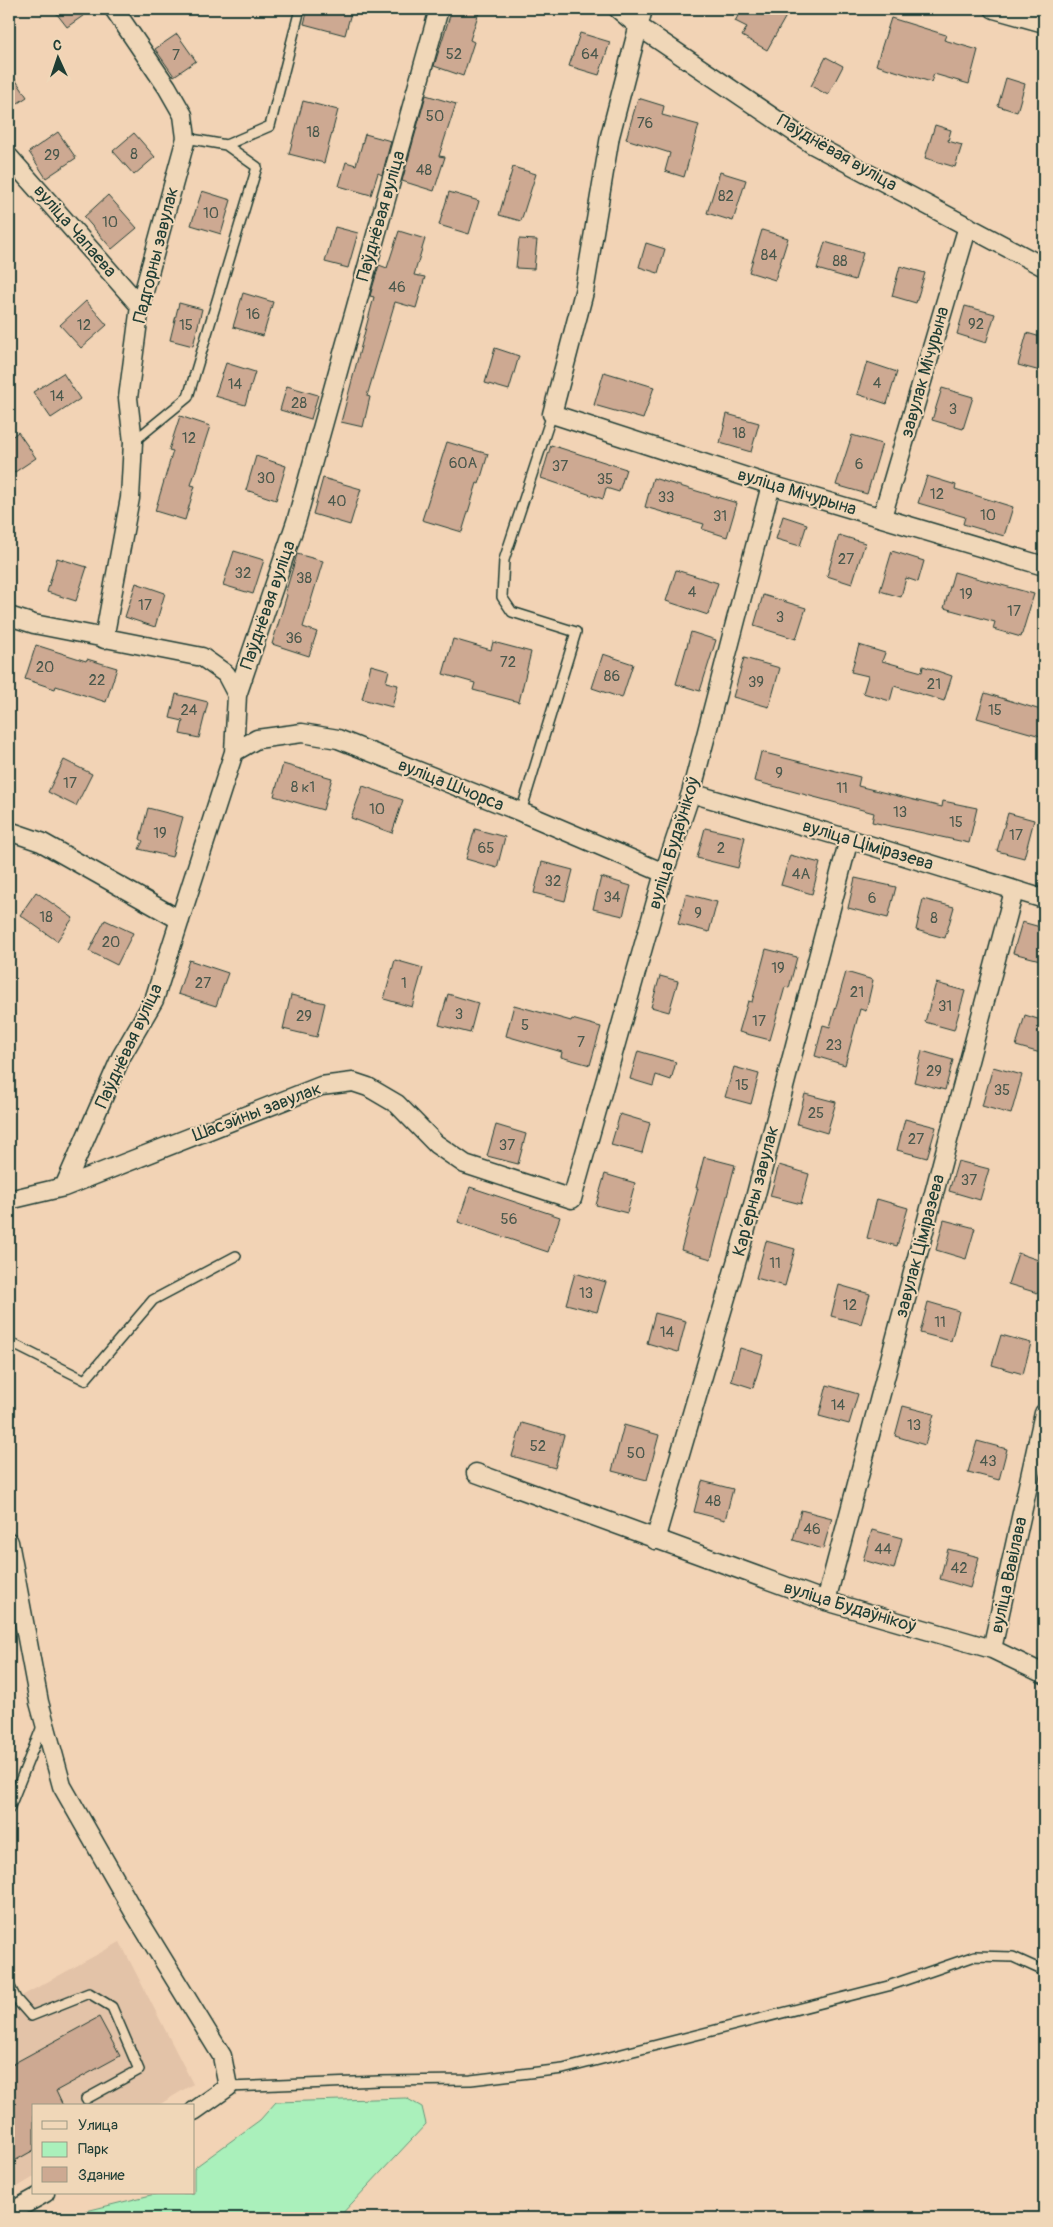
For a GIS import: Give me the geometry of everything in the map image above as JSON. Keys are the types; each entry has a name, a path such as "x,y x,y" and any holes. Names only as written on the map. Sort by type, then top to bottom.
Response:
{"street":[{"name":"Падгорны завулак","path":"104,639 130,498 133,442 128,398 140,306 186,138 183,115 167,87 114,9"},
{"name":"Паўднёвая вуліца","path":"64,1186 121,1057 154,1000 234,752 237,695 296,522 439,9"},
{"name":"Паўднёвая вуліца","path":"618,9 638,26 812,144 1044,267"},
{"path":"552,414 584,292 610,136 644,9"},
{"path":"994,9 1044,23"},
{"name":"вуліца Чапаева","path":"9,157 140,306"},
{"name":"завулак Мічурына","path":"882,517 968,226"},
{"name":"вуліца Мічурына","path":"552,414 771,485 1044,566"},
{"name":"вуліца Будаўнікоў","path":"572,1199 664,873 691,793 771,485"},
{"path":"9,616 34,624 104,639 202,657 226,674 237,695"},
{"name":"вуліца Шчорса","path":"234,752 257,739 302,733 338,739 521,812 664,873"},
{"name":"вуліца Ціміразева","path":"691,793 849,838 1044,899"},
{"path":"9,832 41,842 180,920"},
{"name":"Карʼерны завулак","path":"656,1540 755,1198 849,838"},
{"name":"завулак Ціміразева","path":"826,1601 1014,891"},
{"name":"Шасэйны завулак","path":"9,1200 64,1186 321,1086 353,1082 368,1087 397,1104 436,1144 465,1164 572,1199"},
{"name":"вуліца Вавілава","path":"992,1649 1044,1413"},
{"name":"вуліца Будаўнікоў","path":"476,1473 826,1601 992,1649 1044,1674"},
{"path":"9,1542 44,1722 62,1786 135,1914 222,2056 228,2087 195,2111"},
{"path":"9,2213 43,2194"}],"lane":[{"path":"226,145 270,126 300,9"},
{"path":"133,442 188,398 258,167 226,145 186,138"},
{"path":"521,812 576,632 512,612 502,597 504,560 552,414"},
{"path":"9,1342 85,1380 153,1300 236,1256"},
{"path":"9,1809 44,1722"},
{"path":"228,2087 379,2081 471,2080 563,2068 888,1986 975,1956 1013,1958 1044,1971"},
{"path":"9,1985 16,1999 31,2016 89,1993 112,2007 139,2070 86,2099"}],"shaded area":[{"path":"120,1942 193,2084 160,2104 32,2104 32,2178 9,2192 9,2003"}],"green space":[{"path":"406,2098 422,2107 426,2124 338,2218 58,2218 155,2194 195,2194 195,2167 260,2120 276,2102"}],"building":[{"path":"53,9 93,9 67,27"},
{"path":"308,9 352,9 345,35 304,24"},
{"path":"452,9 480,9 470,40 474,42 463,76 434,66"},
{"path":"742,9 790,9 767,50 742,36 747,27 735,21"},
{"path":"891,18 946,35 944,40 978,50 969,84 934,74 931,82 876,65"},
{"path":"580,33 610,42 599,75 569,66"},
{"path":"177,34 196,61 174,76 155,49"},
{"path":"826,57 843,66 828,95 811,86"},
{"path":"9,70 27,97 9,109"},
{"path":"1006,78 1025,84 1017,112 998,106"},
{"path":"426,95 456,104 439,156 445,157 434,191 402,181"},
{"path":"638,98 664,106 662,115 699,125 684,177 665,171 670,153 626,139"},
{"path":"303,101 338,110 324,163 289,154"},
{"path":"935,125 951,130 948,141 962,145 955,167 925,158"},
{"path":"58,132 76,158 46,178 29,152"},
{"path":"134,133 155,157 134,175 113,151"},
{"path":"365,134 391,141 382,175 378,173 371,195 339,186 346,162 356,165"},
{"path":"513,167 536,174 521,221 499,215"},
{"path":"720,172 746,180 733,221 707,213"},
{"path":"202,191 231,200 221,234 191,225"},
{"path":"449,192 479,201 469,234 439,225"},
{"path":"108,195 137,228 112,249 84,217"},
{"path":"335,227 358,233 348,268 325,262"},
{"path":"762,230 788,238 775,280 749,272"},
{"path":"399,231 425,239 414,275 425,277 416,308 395,302 367,396 370,397 363,427 341,422 374,297 370,296 379,265 387,268"},
{"path":"519,239 537,240 534,269 516,268"},
{"path":"825,242 863,253 855,280 817,269"},
{"path":"646,243 665,249 658,273 639,267"},
{"path":"900,266 925,273 916,303 892,296"},
{"path":"243,293 273,302 263,336 233,327"},
{"path":"86,301 107,325 81,348 60,325"},
{"path":"179,303 202,309 193,346 170,340"},
{"path":"965,306 995,314 986,343 957,334"},
{"path":"1027,333 1044,338 1044,372 1018,365"},
{"path":"495,348 519,356 509,390 485,383"},
{"path":"867,362 897,372 887,404 857,394"},
{"path":"226,363 255,372 245,405 215,396"},
{"path":"604,372 654,387 643,419 594,405"},
{"path":"63,373 80,399 51,418 33,392"},
{"path":"287,386 318,395 311,419 280,410"},
{"path":"942,388 973,397 963,429 932,420"},
{"path":"727,414 759,423 751,452 720,443"},
{"path":"180,416 210,426 191,485 195,486 185,520 155,511 173,451 169,450"},
{"path":"18,432 36,458 9,476 9,439"},
{"path":"852,435 882,444 867,494 836,485"},
{"path":"447,442 488,454 462,532 422,520"},
{"path":"551,445 626,469 619,492 606,488 603,499 541,478"},
{"path":"256,456 286,466 276,500 246,490"},
{"path":"927,476 956,485 955,489 1013,507 1004,536 963,524 965,517 918,503"},
{"path":"323,478 361,489 350,525 313,514"},
{"path":"653,478 737,503 727,537 702,529 704,524 645,507"},
{"path":"783,516 807,524 800,546 776,539"},
{"path":"839,535 865,543 852,584 827,576"},
{"path":"234,551 264,560 253,594 223,585"},
{"path":"892,551 924,561 918,582 906,578 901,597 880,591"},
{"path":"297,554 323,561 303,627 317,632 309,656 272,644"},
{"path":"57,558 87,567 76,601 47,592"},
{"path":"676,570 718,583 708,615 666,601"},
{"path":"954,572 1034,594 1021,637 993,629 995,622 944,608"},
{"path":"136,583 165,593 155,627 125,617"},
{"path":"763,595 806,608 796,639 754,626"},
{"path":"691,632 716,640 700,691 676,684"},
{"path":"453,639 491,650 493,642 531,652 519,702 473,690 475,683 443,674"},
{"path":"36,645 86,661 87,659 117,668 106,702 56,686 55,689 25,679"},
{"path":"859,645 885,653 882,661 922,672 923,666 952,676 944,701 894,686 890,701 863,693 868,676 851,672"},
{"path":"603,654 633,664 622,698 592,688"},
{"path":"744,658 780,668 769,707 733,697"},
{"path":"371,665 389,670 386,682 398,685 392,707 362,699"},
{"path":"985,693 1044,711 1044,737 977,718"},
{"path":"176,694 208,702 199,738 180,734 183,721 170,718"},
{"path":"761,752 860,777 858,786 942,807 943,801 977,808 969,843 872,822 874,813 754,781"},
{"path":"64,760 92,774 76,806 48,792"},
{"path":"283,764 332,778 323,810 274,796"},
{"path":"363,786 403,800 392,833 351,818"},
{"path":"148,808 183,817 172,857 139,849 143,841 140,839"},
{"path":"1008,813 1034,820 1024,858 997,851"},
{"path":"705,828 745,837 738,868 697,858"},
{"path":"475,829 505,837 497,868 466,859"},
{"path":"790,855 820,863 812,894 781,885"},
{"path":"542,862 573,870 565,901 534,893"},
{"path":"601,877 631,886 623,916 593,909"},
{"path":"855,878 896,887 888,918 848,908"},
{"path":"36,892 73,918 57,941 20,915"},
{"path":"686,894 717,902 709,932 678,924"},
{"path":"923,899 954,907 945,938 916,930"},
{"path":"105,920 133,933 117,965 89,951"},
{"path":"1022,922 1044,928 1044,961 1013,953"},
{"path":"766,949 797,957 789,988 785,987 770,1040 739,1032 748,1001 752,1002"},
{"path":"189,960 228,973 216,1006 178,994"},
{"path":"395,960 423,968 412,1007 384,999"},
{"path":"846,972 873,980 866,1011 860,1009 845,1065 815,1056 823,1025 830,1027"},
{"path":"660,976 678,981 669,1012 651,1007"},
{"path":"936,983 965,991 954,1030 925,1022"},
{"path":"448,994 478,1003 470,1033 439,1025"},
{"path":"291,995 325,1003 317,1037 283,1029"},
{"path":"514,1005 571,1021 572,1019 601,1027 590,1065 561,1057 562,1052 506,1036"},
{"path":"1025,1015 1044,1021 1044,1054 1016,1046"},
{"path":"638,1051 676,1062 671,1080 656,1075 653,1086 630,1079"},
{"path":"922,1051 953,1060 945,1090 914,1082"},
{"path":"734,1067 759,1074 751,1104 725,1097"},
{"path":"993,1067 1022,1075 1011,1114 982,1106"},
{"path":"805,1094 836,1102 827,1133 797,1124"},
{"path":"620,1114 650,1123 642,1153 611,1145"},
{"path":"905,1119 936,1127 927,1158 897,1150"},
{"path":"496,1125 526,1134 518,1164 487,1156"},
{"path":"704,1157 735,1165 711,1259 681,1250 698,1188 696,1188"},
{"path":"958,1161 989,1169 980,1200 949,1191"},
{"path":"779,1165 809,1174 801,1204 770,1196"},
{"path":"605,1174 635,1183 627,1213 596,1205"},
{"path":"470,1187 560,1217 548,1252 458,1222"},
{"path":"877,1199 908,1208 897,1246 867,1238"},
{"path":"944,1220 975,1228 966,1259 936,1250"},
{"path":"766,1241 795,1249 785,1286 756,1278"},
{"path":"1018,1253 1044,1262 1044,1295 1008,1284"},
{"path":"575,1273 606,1282 597,1312 566,1304"},
{"path":"839,1285 870,1294 861,1324 831,1316"},
{"path":"928,1302 959,1311 951,1341 920,1333"},
{"path":"655,1313 686,1321 678,1352 647,1343"},
{"path":"1001,1335 1031,1343 1023,1374 992,1365"},
{"path":"740,1348 763,1355 753,1388 731,1381"},
{"path":"827,1385 858,1394 849,1424 819,1416"},
{"path":"903,1406 934,1414 925,1445 895,1436"},
{"path":"522,1423 564,1435 555,1468 512,1456"},
{"path":"624,1425 659,1435 647,1480 612,1471"},
{"path":"977,1441 1007,1449 999,1480 968,1472"},
{"path":"702,1481 733,1489 725,1520 694,1512"},
{"path":"801,1510 832,1518 823,1549 793,1540"},
{"path":"872,1530 902,1538 894,1569 863,1560"},
{"path":"948,1549 979,1557 970,1588 940,1579"},
{"path":"99,2017 120,2056 56,2091 62,2104 32,2104 32,2151 9,2164 9,2066"}]}
